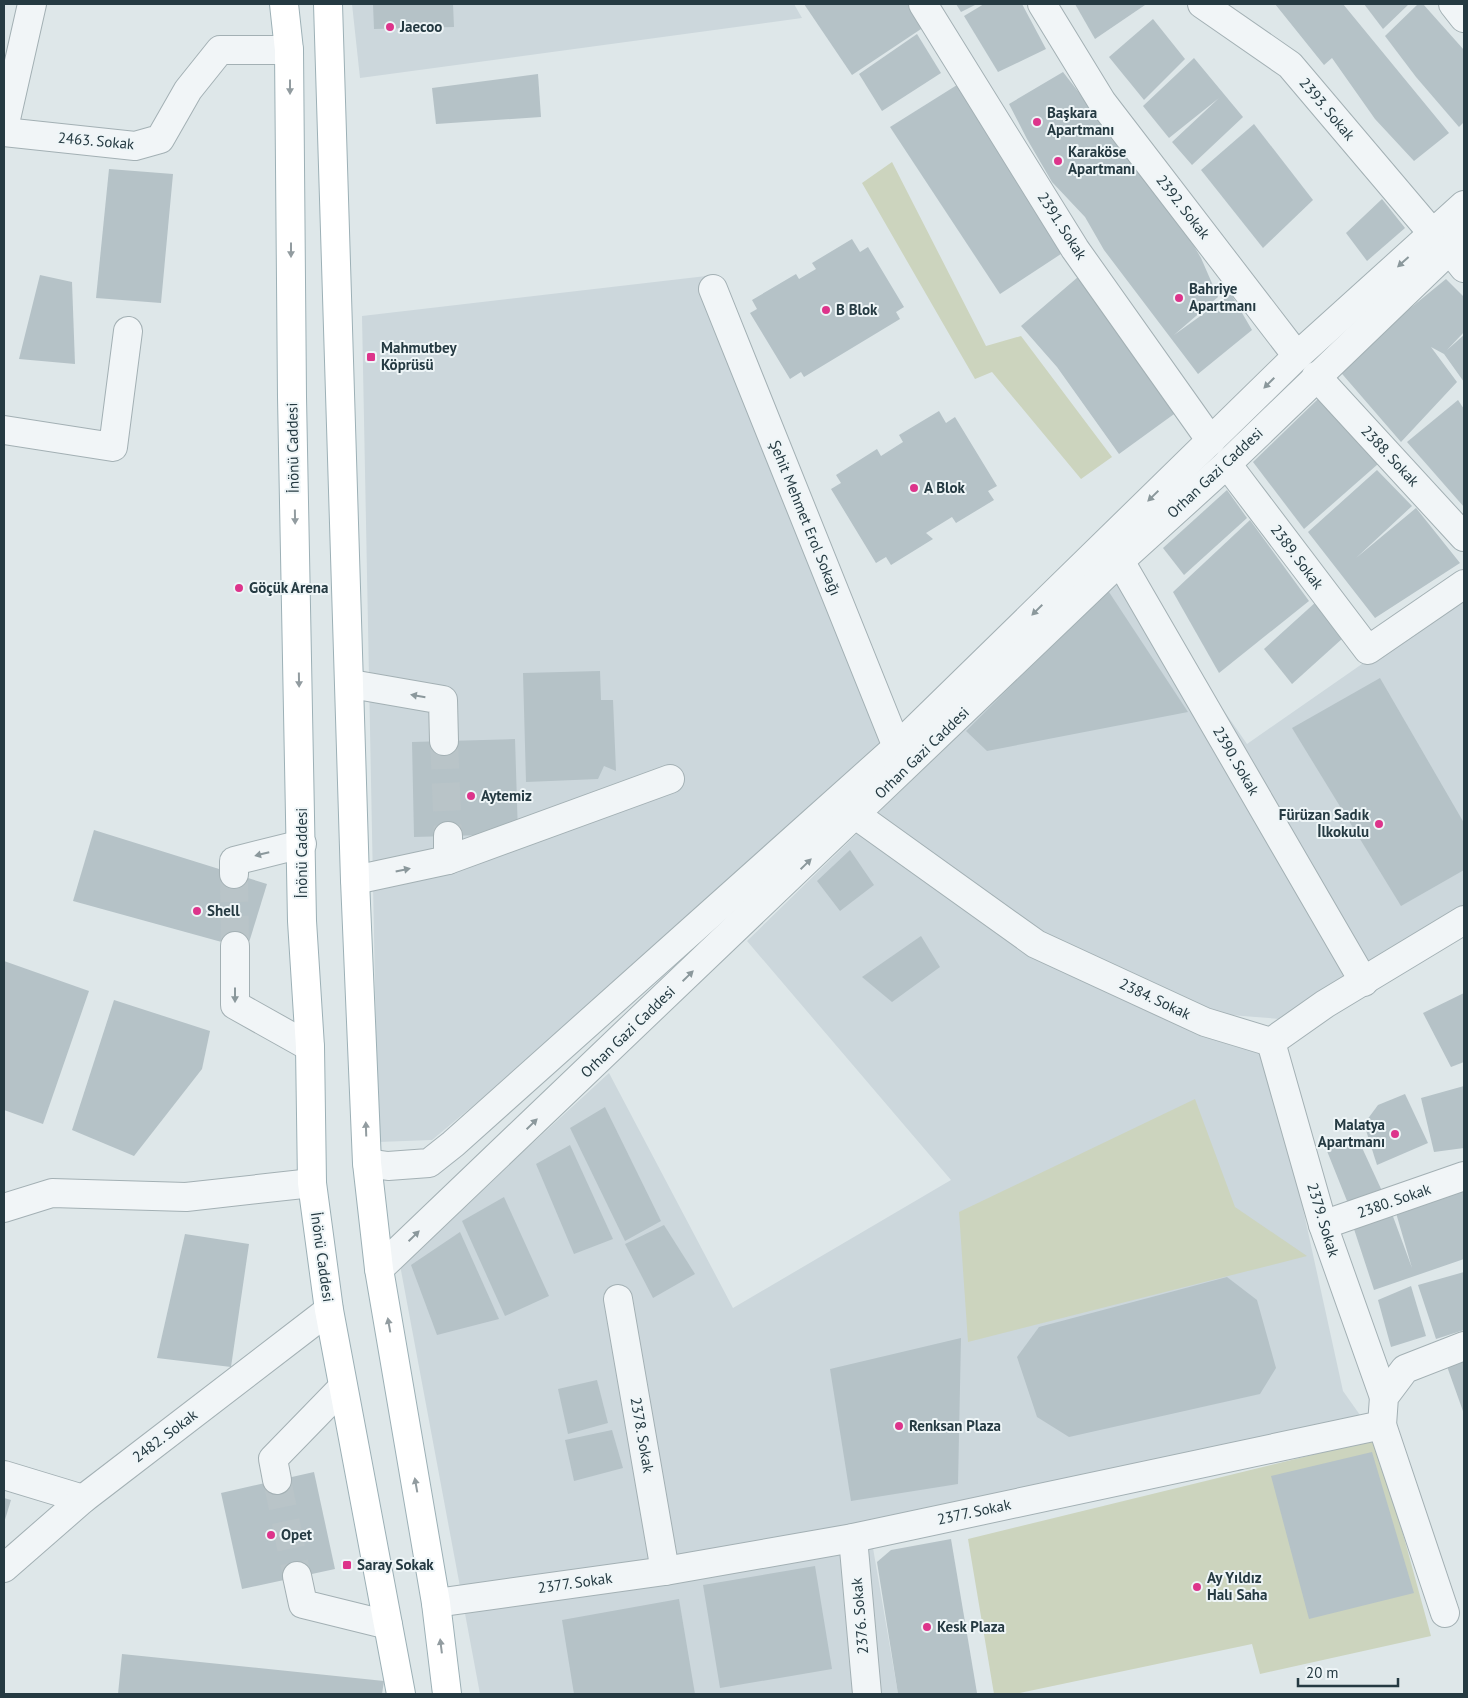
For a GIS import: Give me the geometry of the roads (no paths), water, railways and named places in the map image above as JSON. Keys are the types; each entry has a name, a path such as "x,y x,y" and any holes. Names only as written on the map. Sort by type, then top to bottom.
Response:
{"main road":[{"name":"İnönü Caddesi","path":"284,4 289,50 292,397 302,921 310,1047 312,1183 329,1310 401,1694"},
{"path":"328,4 351,684 355,880 368,1163 379,1269 436,1603 447,1694"}],"street":[{"path":"4,128 32,4"},
{"name":"2391. Sokak","path":"923,4 1076,249 1211,440"},
{"name":"2392. Sokak","path":"1042,4 1102,102 1297,356"},
{"name":"2393. Sokak","path":"1202,4 1290,65 1453,247"},
{"path":"1453,4 1464,18"},
{"name":"2463. Sokak","path":"4,132 135,146 160,139 188,90 220,50 289,50"},
{"name":"Orhan Gazi Caddesi","path":"368,1163 388,1166 429,1163 453,1144 1112,552 1227,464 1316,376 1453,247 1464,206"},
{"name":"Orhan Gazi Caddesi","path":"379,1269 856,815 1112,552 1211,440 1297,356 1453,247"},
{"name":"Şehit Mehmet Erol Sokağı","path":"713,289 897,747"},
{"path":"4,430 113,446 128,331"},
{"name":"2388. Sokak","path":"1316,376 1464,537"},
{"name":"2389. Sokak","path":"1227,464 1368,650 1464,584"},
{"name":"2390. Sokak","path":"1112,552 1364,982"},
{"path":"351,684 443,700 444,742"},
{"path":"355,880 448,848 670,779"},
{"name":"2384. Sokak","path":"856,815 1036,944 1205,1022 1271,1042"},
{"path":"234,874 234,861 302,844"},
{"path":"1271,1042 1325,1004 1461,929"},
{"path":"235,946 235,1005 310,1047"},
{"name":"2379. Sokak","path":"1271,1042 1323,1225 1384,1397"},
{"name":"2380. Sokak","path":"1323,1225 1464,1176"},
{"path":"4,1208 52,1193 186,1197 312,1183"},
{"name":"2378. Sokak","path":"618,1299 665,1571"},
{"name":"2482. Sokak","path":"4,1568 84,1499 329,1310"},
{"path":"1445,1613 1382,1426 1384,1397 1405,1368 1464,1346"},
{"path":"277,1480 273,1459 343,1387"},
{"name":"2377. Sokak","path":"436,1603 665,1571 854,1538 1382,1426"},
{"path":"4,1475 84,1499"},
{"name":"2376. Sokak","path":"854,1538 867,1694"},
{"path":"297,1576 303,1604 388,1625"}],"tunnel":[{"path":"444,741 448,836"},
{"path":"234,874 235,946"},
{"path":"277,1480 297,1576"}],"place":[{"name":"Jaecoo","path":"390,27"},
{"name":"Başkara Apartmanı","path":"1037,122"},
{"name":"Karaköse Apartmanı","path":"1058,161"},
{"name":"Bahriye Apartmanı","path":"1179,298"},
{"name":"B Blok","path":"826,310"},
{"name":"Mahmutbey Köprüsü","path":"371,357"},
{"name":"A Blok","path":"914,488"},
{"name":"Göçük Arena","path":"239,588"},
{"name":"Aytemiz","path":"471,796"},
{"name":"Fürüzan Sadık İlkokulu","path":"1379,824"},
{"name":"Shell","path":"197,911"},
{"name":"Malatya Apartmanı","path":"1395,1134"},
{"name":"Renksan Plaza","path":"899,1426"},
{"name":"Opet","path":"271,1535"},
{"name":"Saray Sokak","path":"347,1565"},
{"name":"Ay Yıldız Halı Saha","path":"1197,1587"},
{"name":"Kesk Plaza","path":"927,1627"}]}
